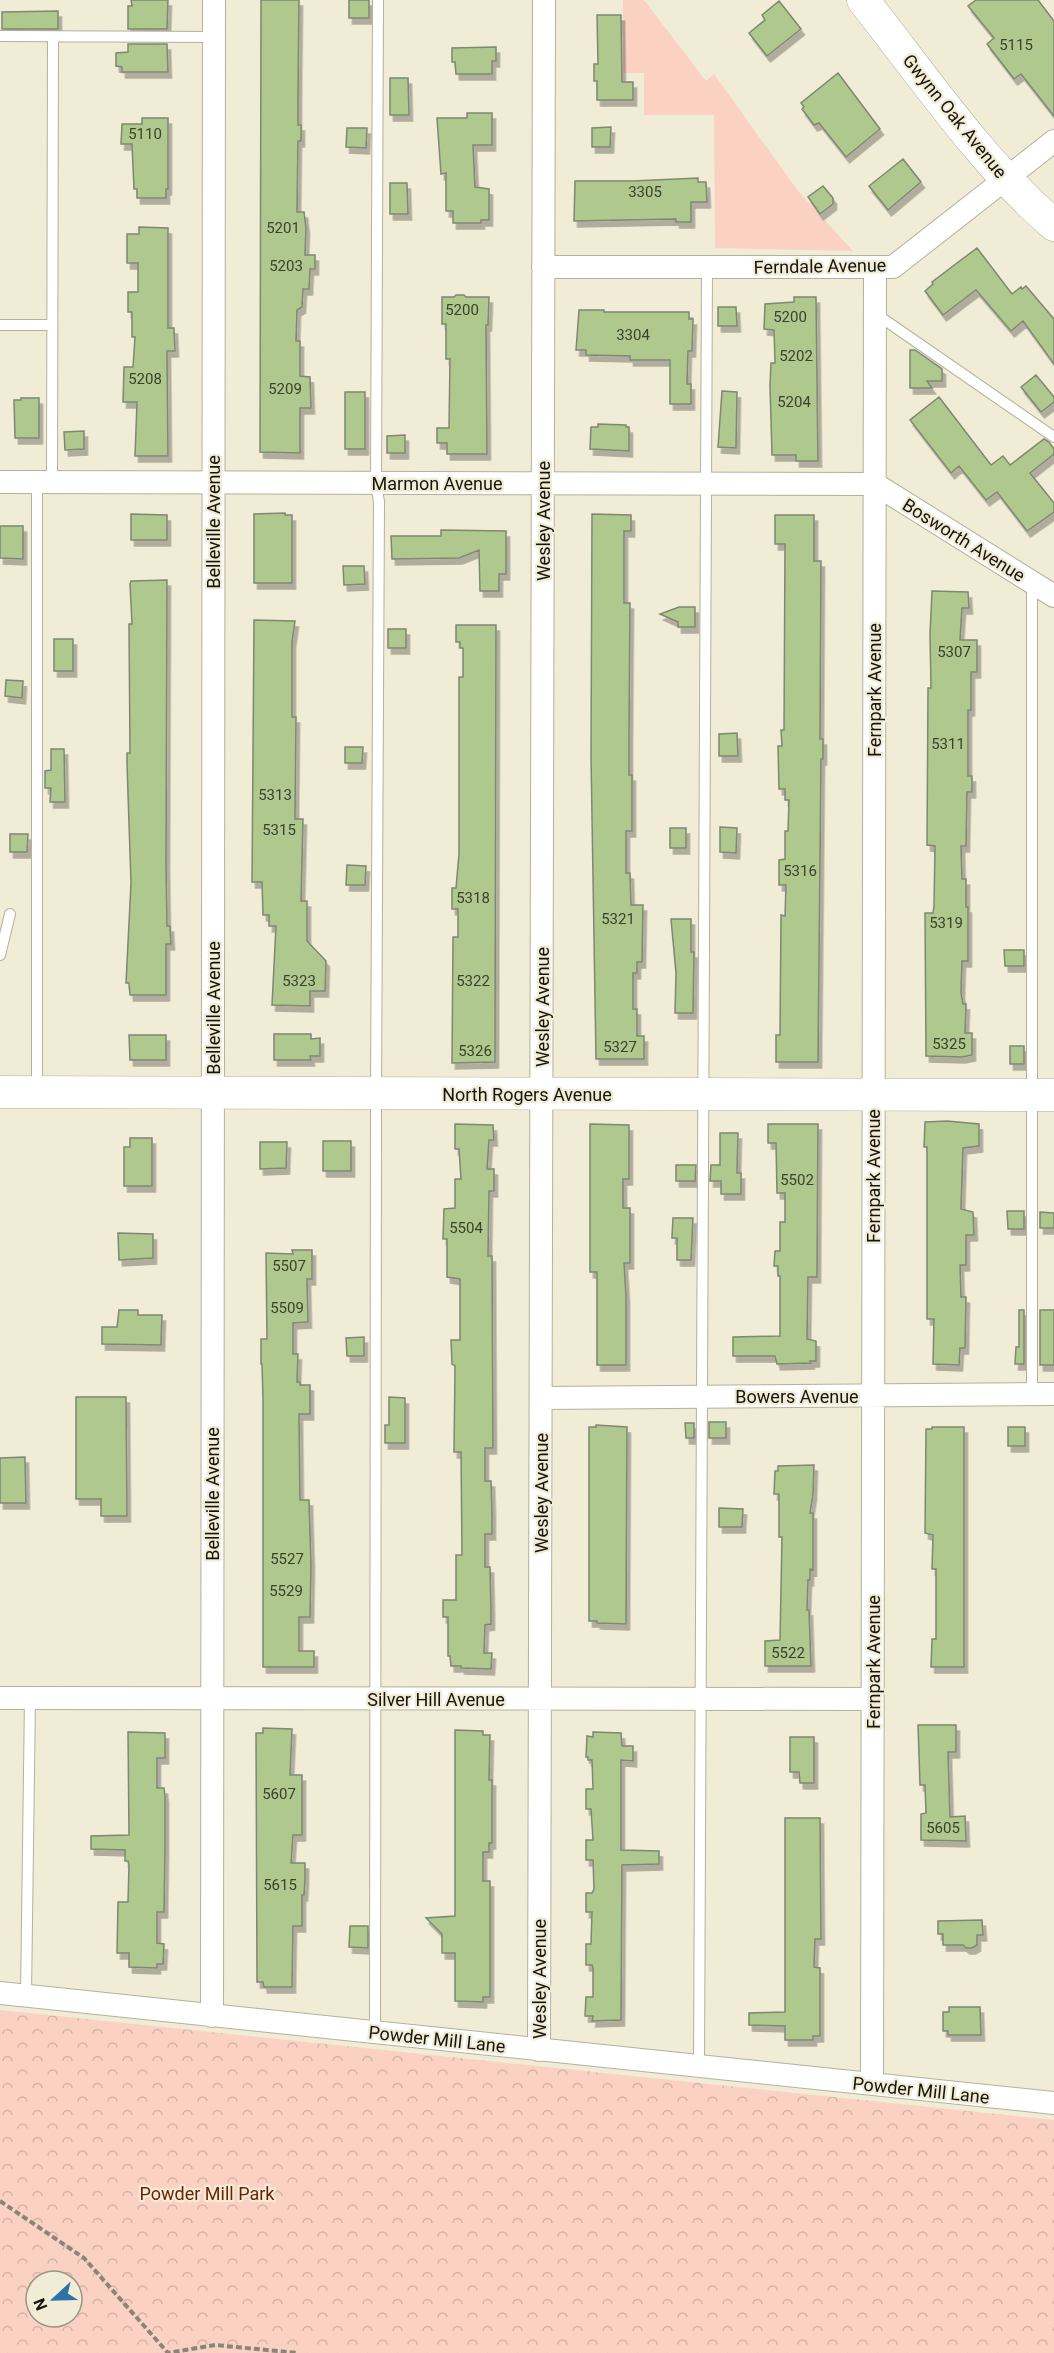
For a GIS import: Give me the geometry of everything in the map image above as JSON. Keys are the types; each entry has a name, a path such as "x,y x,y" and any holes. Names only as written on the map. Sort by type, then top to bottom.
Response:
{"street":[{"name":"Belleville Avenue","path":"212,2016 214,0"},
{"name":"Wesley Avenue","path":"539,2050 544,0"},
{"name":"Gwynn Oak Avenue","path":"863,0 982,152 1054,225"},
{"name":"Ferndale Avenue","path":"543,267 893,267 1054,141"},
{"name":"Fernpark Avenue","path":"872,2084 875,267"},
{"name":"Marmon Avenue","path":"0,482 875,484"},
{"name":"Bosworth Avenue","path":"875,484 1054,596"},
{"name":"North Rogers Avenue","path":"0,1092 1043,1095"},
{"name":"Bowers Avenue","path":"541,1398 1043,1394"},
{"name":"Silver Hill Avenue","path":"0,1698 872,1700"},
{"name":"Powder Mill Lane","path":"0,1993 1054,2103"}],"lane":[{"path":"375,2033 378,0"},
{"path":"0,36 214,37"},
{"path":"36,1092 44,482 52,325 53,37"},
{"path":"699,2066 707,267"},
{"path":"875,314 1054,437"},
{"path":"0,325 52,325"},
{"path":"1032,582 1043,1095 1043,1394"},
{"path":"0,955 10,914"},
{"path":"26,1996 30,1698"}],"path":[{"path":"0,2201 84,2258 168,2353 215,2345 298,2353"}],"green space":[{"path":"623,0 644,0 706,81 714,74 798,191 853,251 715,248 714,115 644,115 644,73 623,73"},
{"name":"Powder Mill Park","path":"0,2010 1054,2120 1054,2353 0,2353"}],"building":[{"path":"131,0 168,0 167,29 128,29 128,6 132,6"},
{"path":"261,0 299,0 298,125 301,125 301,141 298,141 297,212 304,212 305,255 315,255 315,269 310,269 309,289 303,289 302,307 297,310 296,341 300,341 300,376 310,377 311,408 300,408 300,453 260,452"},
{"path":"349,0 369,0 369,18 349,18"},
{"path":"976,0 1038,0 1054,21 1054,116 1021,74 1014,79 987,44 994,38 968,6"},
{"path":"779,1 801,29 767,56 749,33 765,20 762,15"},
{"path":"58,11 58,29 2,29 2,12"},
{"path":"597,15 621,15 622,82 633,82 633,100 597,100 594,64 598,64"},
{"path":"128,44 167,44 168,72 122,72 122,67 116,66 116,53 128,52"},
{"path":"496,47 496,61 492,61 492,74 456,74 455,62 452,62 452,48"},
{"path":"838,73 880,129 846,157 819,123 814,125 802,109 804,107 801,103"},
{"path":"390,78 408,78 409,115 390,115"},
{"path":"467,113 492,113 492,145 473,145 475,187 489,189 489,220 481,220 481,223 453,223 453,211 446,211 446,173 441,174 437,118 467,118"},
{"path":"142,118 168,118 166,198 137,198 137,189 134,189 132,144 121,144 122,124 142,124"},
{"path":"611,127 610,147 592,147 592,128"},
{"path":"347,128 367,128 366,148 346,147"},
{"path":"903,159 921,182 888,210 869,186"},
{"path":"698,178 698,182 706,182 707,202 691,202 691,222 676,222 676,219 574,221 575,181"},
{"path":"390,183 407,183 408,214 390,214"},
{"path":"823,186 833,198 833,204 820,214 808,197"},
{"path":"139,227 168,228 168,328 174,328 175,351 167,351 168,456 135,456 137,402 123,402 124,367 133,367 135,337 132,337 132,312 128,312 128,292 138,292 138,263 127,263 127,234 139,234"},
{"path":"977,248 1012,294 1026,286 1054,319 1054,364 1023,321 1011,331 976,290 943,315 925,291 933,284 932,282"},
{"path":"456,295 489,297 488,325 486,325 487,454 447,454 447,443 437,443 437,428 449,428 450,359 446,359 446,324 442,324 442,297"},
{"path":"794,297 816,297 818,461 796,461 796,455 772,455 770,385 771,363 775,363 774,330 764,329 765,304 794,302"},
{"path":"718,307 736,307 737,326 718,326"},
{"path":"579,310 689,312 689,319 693,319 692,351 688,351 687,384 691,384 691,404 670,404 670,360 630,360 630,356 586,355 586,350 576,350"},
{"path":"910,350 915,350 942,369 942,381 927,381 932,388 910,388"},
{"path":"1036,375 1054,397 1054,402 1041,412 1021,387"},
{"path":"722,391 737,392 736,448 718,447"},
{"path":"345,392 365,392 365,449 345,449"},
{"path":"939,397 991,465 1003,456 1010,465 1044,439 1049,442 1054,449 1054,454 1030,473 1054,503 1054,512 1027,531 997,492 986,500 959,466 951,473 910,420"},
{"path":"21,398 39,398 39,438 15,438 14,400 21,400"},
{"path":"598,424 629,427 629,451 590,449 591,427 598,427"},
{"path":"84,431 84,449 65,450 64,432"},
{"path":"405,435 405,453 387,453 387,436"},
{"path":"285,513 285,515 292,515 292,583 254,583 254,514"},
{"path":"131,514 167,515 167,540 131,540"},
{"path":"592,514 631,515 631,531 624,531 624,603 630,603 629,775 632,775 632,831 626,831 626,873 630,873 631,905 643,905 642,962 637,962 637,973 633,973 633,1009 637,1009 637,1036 644,1036 644,1059 596,1059 591,756"},
{"path":"775,515 814,515 814,561 821,561 820,739 823,739 823,759 821,759 818,1062 776,1062 776,1035 780,1035 781,915 785,916 786,885 779,885 779,860 785,859 785,831 788,831 789,800 785,800 785,789 779,789 778,746 782,746 781,730 784,730 785,544 775,544"},
{"path":"0,526 23,526 23,559 0,558"},
{"path":"441,530 506,531 506,574 499,574 499,591 480,591 479,550 459,558 392,559 391,536 441,536"},
{"path":"343,566 364,566 365,584 344,585"},
{"path":"167,580 166,864 167,926 170,926 171,944 166,944 166,995 130,995 129,983 126,983 131,883 127,764 127,753 130,753 129,624 132,624 130,584 131,581"},
{"path":"932,591 968,592 969,608 962,608 960,640 977,640 977,672 971,672 971,710 968,710 968,776 972,776 972,792 967,792 966,846 961,846 962,879 966,879 966,907 968,907 968,961 962,961 961,993 963,1004 966,1004 965,1033 972,1033 972,1055 962,1057 926,1056 925,913 933,913 935,846 927,845 928,688 931,688"},
{"path":"679,607 695,607 695,627 678,627 678,622 660,614"},
{"path":"254,620 295,621 292,642 292,717 296,717 295,819 303,819 301,901 307,901 307,941 326,961 325,991 310,991 310,1006 272,1005 276,926 269,926 269,915 263,915 262,882 252,882"},
{"path":"456,625 496,625 495,1062 452,1063 453,937 458,937 458,909 452,909 452,888 456,888 459,854 459,677 463,677 463,648 460,648 460,642 456,642"},
{"path":"388,629 406,629 406,648 388,648"},
{"path":"54,639 73,639 73,671 54,671"},
{"path":"6,680 23,681 22,698 5,696"},
{"path":"737,733 738,756 719,756 719,734"},
{"path":"345,747 363,747 362,763 345,763"},
{"path":"51,749 64,749 65,802 50,802 51,788 45,788 45,771 51,770"},
{"path":"720,827 737,828 736,853 720,852"},
{"path":"670,828 686,828 686,848 670,848"},
{"path":"10,834 28,834 27,852 10,852"},
{"path":"347,865 366,866 365,885 346,885"},
{"path":"671,919 691,919 691,952 694,952 693,1013 675,1013 676,973"},
{"path":"1004,950 1024,950 1024,966 1005,966"},
{"path":"274,1034 311,1034 311,1039 320,1038 320,1056 310,1056 311,1060 274,1060"},
{"path":"129,1035 166,1035 166,1060 130,1060"},
{"path":"1010,1046 1024,1046 1024,1064 1010,1064"},
{"path":"947,1121 979,1124 979,1146 963,1148 961,1209 973,1212 974,1235 966,1235 966,1265 960,1265 961,1297 966,1297 965,1348 960,1348 959,1365 933,1364 934,1319 927,1319 925,1122"},
{"path":"455,1124 493,1125 494,1140 489,1140 487,1169 494,1169 494,1191 489,1191 488,1256 492,1256 493,1448 485,1448 485,1481 491,1481 492,1534 485,1534 485,1567 490,1567 491,1624 485,1625 484,1653 492,1653 491,1669 451,1666 450,1656 448,1656 448,1617 443,1617 443,1600 456,1600 456,1555 462,1555 461,1452 454,1452 455,1366 452,1364 451,1340 460,1340 460,1279 447,1277 447,1239 443,1239 444,1209 455,1208 455,1179 461,1179 459,1149 455,1149"},
{"path":"590,1124 629,1125 629,1179 623,1179 623,1208 630,1208 630,1263 624,1263 626,1365 597,1365 597,1272 590,1272"},
{"path":"768,1124 818,1124 817,1277 808,1277 807,1339 816,1341 816,1361 810,1361 811,1363 777,1364 775,1356 733,1356 733,1337 780,1336 780,1276 778,1276 778,1266 774,1266 775,1251 780,1251 780,1222 785,1222 785,1193 777,1193 776,1143 768,1143"},
{"path":"720,1133 738,1133 737,1173 741,1173 741,1194 721,1194 721,1181 710,1181 711,1165 720,1165"},
{"path":"130,1138 152,1138 152,1186 124,1186 124,1147 130,1147"},
{"path":"323,1141 351,1141 351,1171 323,1171"},
{"path":"260,1142 287,1142 286,1168 260,1169"},
{"path":"676,1165 696,1165 695,1181 676,1181"},
{"path":"1007,1211 1024,1211 1024,1229 1008,1229"},
{"path":"1040,1212 1054,1213 1054,1228 1040,1228"},
{"path":"673,1218 693,1218 691,1260 677,1260 677,1238 672,1238"},
{"path":"118,1233 153,1234 153,1258 119,1260"},
{"path":"292,1250 312,1250 312,1279 307,1279 308,1322 293,1323 293,1354 298,1354 297,1382 300,1382 300,1385 310,1385 310,1414 299,1414 300,1500 309,1500 311,1566 310,1617 299,1617 299,1651 314,1651 314,1667 263,1667 261,1339 267,1339 266,1253 293,1254"},
{"path":"119,1310 138,1310 138,1315 162,1315 161,1345 102,1344 102,1327 117,1327"},
{"path":"1019,1310 1024,1310 1024,1364 1015,1364 1016,1347 1019,1347"},
{"path":"1040,1310 1054,1310 1054,1365 1040,1365"},
{"path":"364,1337 364,1356 347,1356 346,1338"},
{"path":"76,1397 126,1397 127,1516 101,1516 101,1499 76,1499"},
{"path":"389,1397 405,1398 405,1443 385,1443 385,1425 389,1425"},
{"path":"709,1422 726,1422 726,1438 709,1438"},
{"path":"685,1423 694,1423 694,1438 686,1438"},
{"path":"596,1425 627,1427 626,1624 589,1621 589,1427 596,1427"},
{"path":"932,1427 964,1427 964,1667 931,1667 932,1639 936,1639 936,1569 932,1569 933,1535 925,1533 926,1429 932,1429"},
{"path":"1008,1427 1025,1427 1025,1446 1008,1446"},
{"path":"25,1457 26,1503 0,1503 0,1458"},
{"path":"814,1465 810,1513 813,1513 813,1570 810,1569 810,1580 808,1580 807,1610 809,1610 811,1666 765,1666 765,1641 780,1640 782,1537 779,1537 779,1494 774,1494 775,1471 778,1471 778,1466"},
{"path":"719,1508 743,1509 742,1527 719,1527"},
{"path":"918,1725 956,1725 956,1752 948,1752 950,1817 965,1816 966,1841 921,1840 921,1814 926,1813 925,1785 920,1785"},
{"path":"263,1728 292,1729 290,1775 302,1775 302,1835 293,1835 291,1863 305,1863 305,1879 304,1895 302,1895 302,1926 293,1926 292,1987 264,1987 263,1982 257,1982 256,1733 263,1733"},
{"path":"455,1730 483,1731 483,1735 490,1735 489,1780 492,1780 492,1843 489,1843 489,1852 483,1852 483,1881 490,1881 490,1997 483,1997 483,2002 455,2001 455,1953 442,1953 442,1934 426,1918 455,1916"},
{"path":"128,1732 165,1733 165,1758 157,1758 157,1788 164,1788 165,1797 165,1850 164,1912 157,1912 157,1943 164,1944 163,1964 157,1964 157,1968 129,1967 129,1953 117,1953 118,1902 128,1902 129,1865 128,1861 125,1861 125,1850 91,1849 91,1836 129,1835"},
{"path":"593,1732 621,1733 622,1746 633,1746 633,1761 621,1760 621,1850 659,1851 659,1864 622,1865 621,2020 592,2021 593,2016 585,2016 586,1997 593,1997 593,1968 592,1965 586,1965 586,1944 591,1944 592,1912 586,1912 586,1893 592,1893 594,1889 593,1860 586,1860 586,1840 593,1840 591,1809 586,1809 586,1789 593,1789 592,1760 586,1757 587,1736 593,1737"},
{"path":"790,1737 814,1737 814,1783 800,1783 799,1772 790,1772"},
{"path":"785,1818 820,1818 821,1939 815,1939 814,1967 820,1968 820,2036 813,2036 813,2040 785,2040 785,2026 749,2025 749,2013 785,2012"},
{"path":"982,1920 983,1935 977,1935 977,1945 966,1948 963,1945 943,1945 943,1934 938,1934 938,1921"},
{"path":"350,1926 368,1926 368,1948 349,1947"},
{"path":"949,2007 980,2007 981,2035 948,2035 948,2031 943,2031 943,2012 949,2012"}]}
